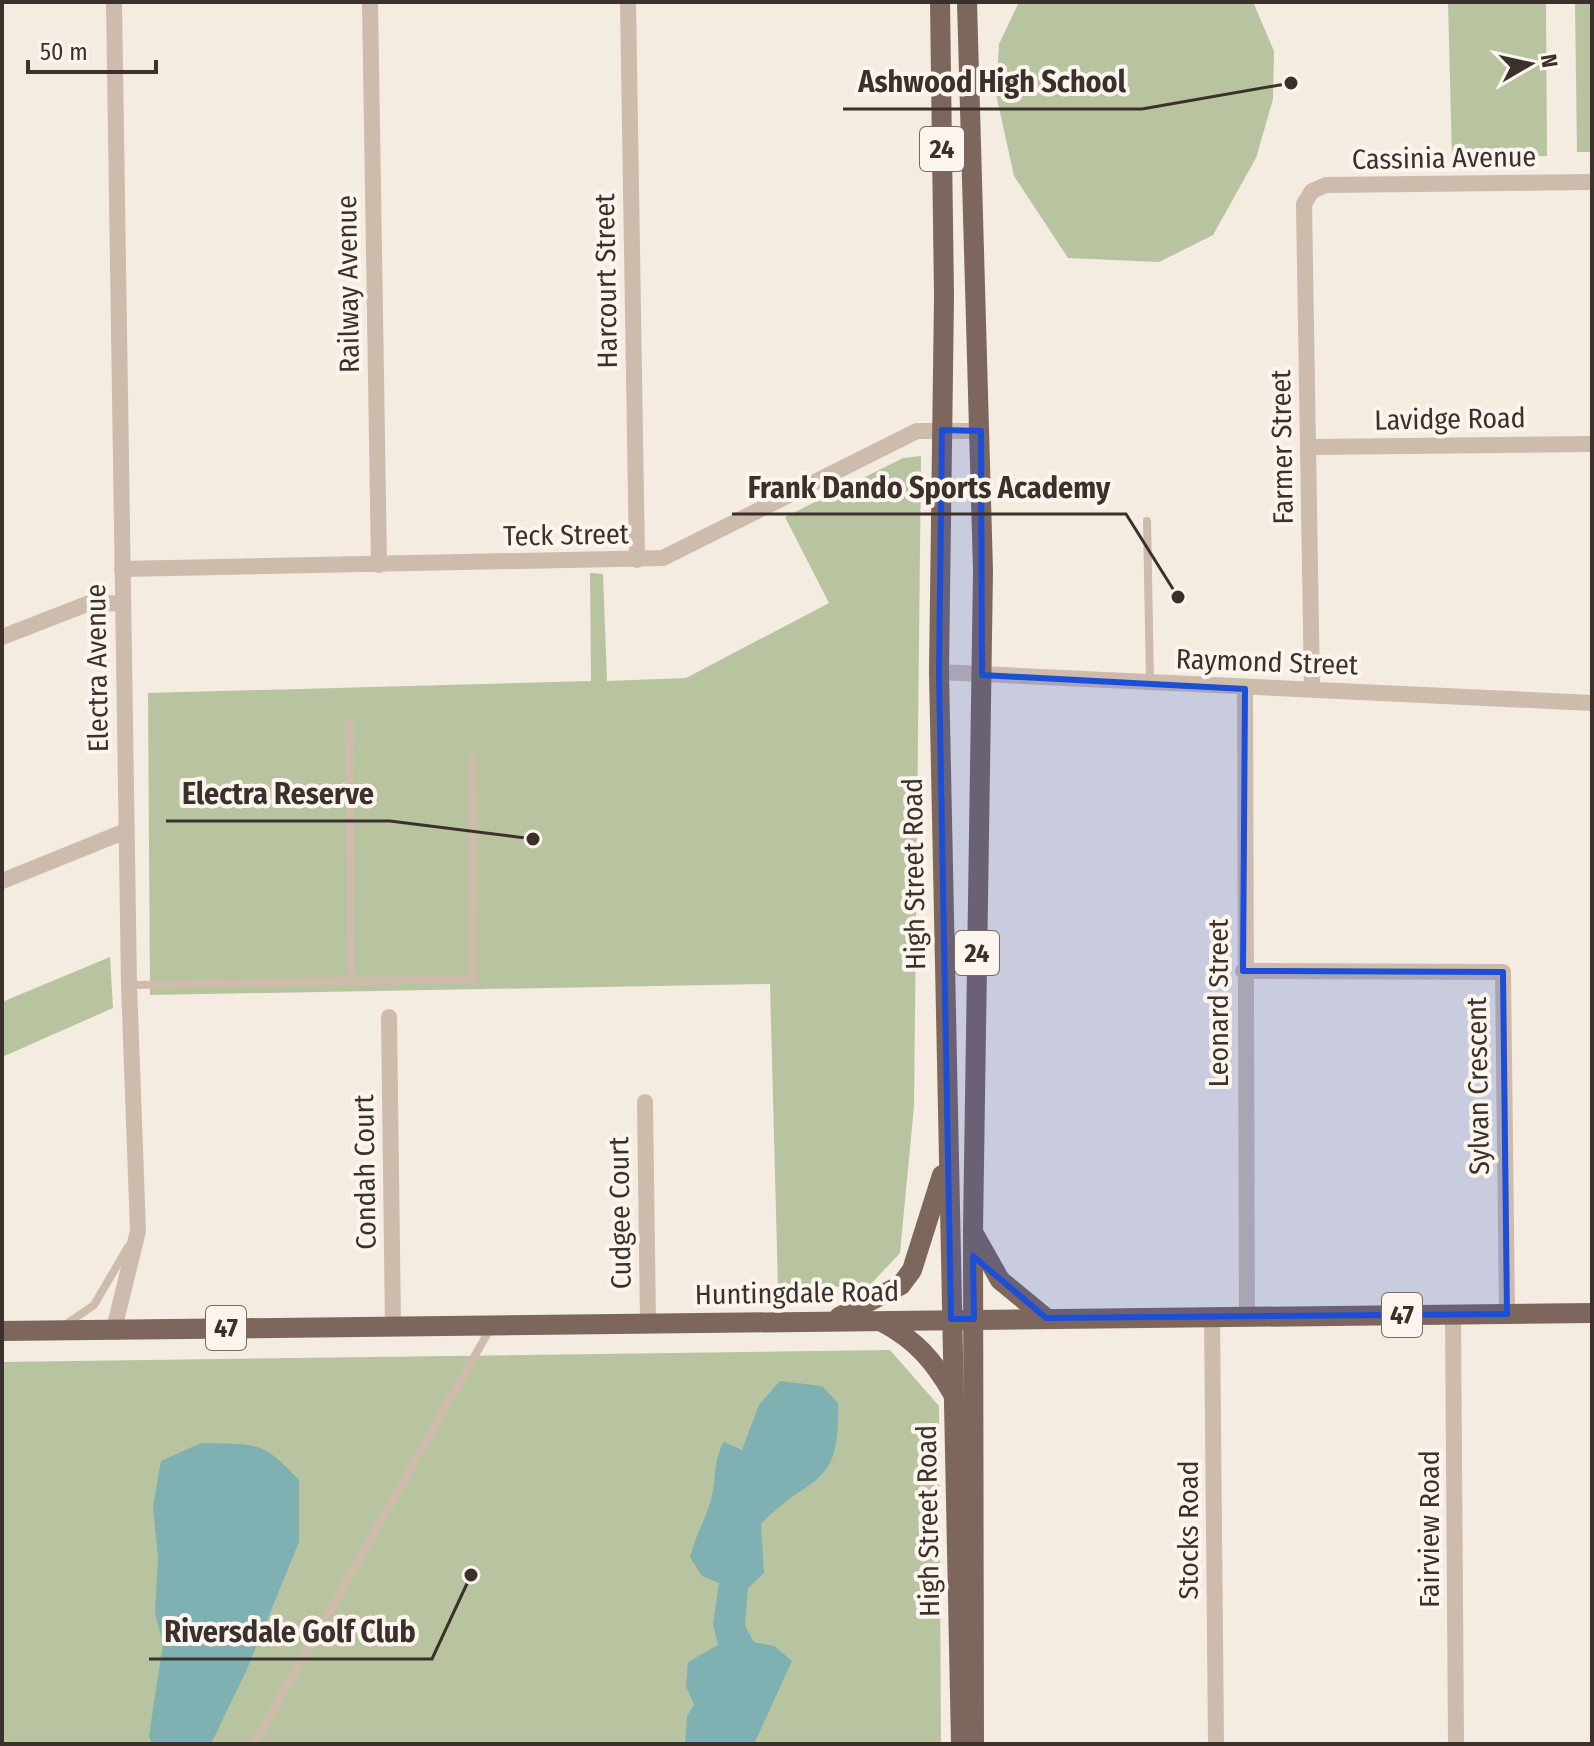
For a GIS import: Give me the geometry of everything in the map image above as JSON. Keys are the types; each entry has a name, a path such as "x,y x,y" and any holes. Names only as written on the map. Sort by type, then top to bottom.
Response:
{"main road":[{"name":"High Street Road","path":"940,2 944,296 939,672 946,1156 955,1398 961,1744"},
{"name":"High Street Road","path":"967,2 981,431 982,675 973,1230 974,1744"},
{"path":"832,1320 901,1285 912,1270 946,1156"},
{"path":"973,1230 1000,1280 1046,1318"},
{"name":"Huntingdale Road","path":"2,1331 1592,1313"},
{"path":"878,1320 903,1333 933,1359 955,1398"}],"street":[{"name":"Electra Avenue","path":"114,2 129,985 138,1231 114,1329"},
{"name":"Railway Avenue","path":"370,2 379,565"},
{"name":"Harcourt Street","path":"628,2 637,560"},
{"name":"Cassinia Avenue","path":"1304,204 1312,191 1326,185 1592,182"},
{"name":"Farmer Street","path":"1304,204 1312,689"},
{"name":"Teck Street","path":"122,569 663,558 917,431 981,431"},
{"name":"Lavidge Road","path":"1309,447 1592,444"},
{"path":"2,637 87,604 122,603"},
{"name":"Raymond Street","path":"939,672 1245,689 1312,689 1592,703"},
{"name":"Leonard Street","path":"1245,689 1243,971 1247,1316"},
{"path":"2,881 126,831"},
{"name":"Sylvan Crescent","path":"1243,971 1503,972 1507,1314"},
{"name":"Condah Court","path":"389,1017 393,1326"},
{"name":"Cudgee Court","path":"645,1102 648,1323"},
{"name":"Fairview Road","path":"1453,1314 1456,1744"},
{"name":"Stocks Road","path":"1212,1316 1216,1744"}],"lane":[{"path":"1147,521 1150,683"},
{"path":"349,722 351,981"},
{"path":"129,985 473,979 472,757"},
{"path":"58,1330 94,1305 138,1231"},
{"path":"254,1744 492,1325"}],"highlighted area":[{"path":"942,430 981,431 982,675 1245,689 1243,971 1503,972 1507,1314 1046,1318 973,1256 974,1319 951,1319 939,672"}],"green space":[{"path":"1019,2 1253,2 1274,51 1273,99 1256,158 1213,235 1159,262 1068,258 1014,176 996,94 999,44"},
{"path":"1448,2 1546,2 1547,156 1452,157"},
{"path":"1575,2 1592,2 1592,152 1577,152"},
{"path":"921,456 914,1106 900,1253 869,1286 778,1288 770,984 150,995 148,693 591,681 590,573 603,574 607,681 686,678 829,603 785,517 903,458"},
{"path":"110,957 113,1008 2,1057 2,1002"},
{"path":"890,1350 939,1406 941,1744 2,1744 2,1362"}],"water":[{"path":"780,1381 822,1386 838,1403 834,1452 828,1467 761,1524 764,1573 748,1588 745,1626 754,1642 774,1646 792,1661 754,1744 685,1744 687,1716 694,1705 686,1686 688,1662 718,1645 713,1624 719,1583 702,1576 690,1557 710,1503 720,1449 724,1442 742,1450 759,1405"},
{"path":"201,1443 256,1446 286,1466 299,1480 299,1542 247,1669 211,1744 152,1744 149,1736 163,1643 155,1614 158,1557 153,1507 161,1461"}],"place":[{"name":"Ashwood High School","path":"1291,83"},
{"name":"Frank Dando Sports Academy","path":"1178,597"},
{"name":"Electra Reserve","path":"533,839"},
{"name":"Riversdale Golf Club","path":"471,1575"}]}
